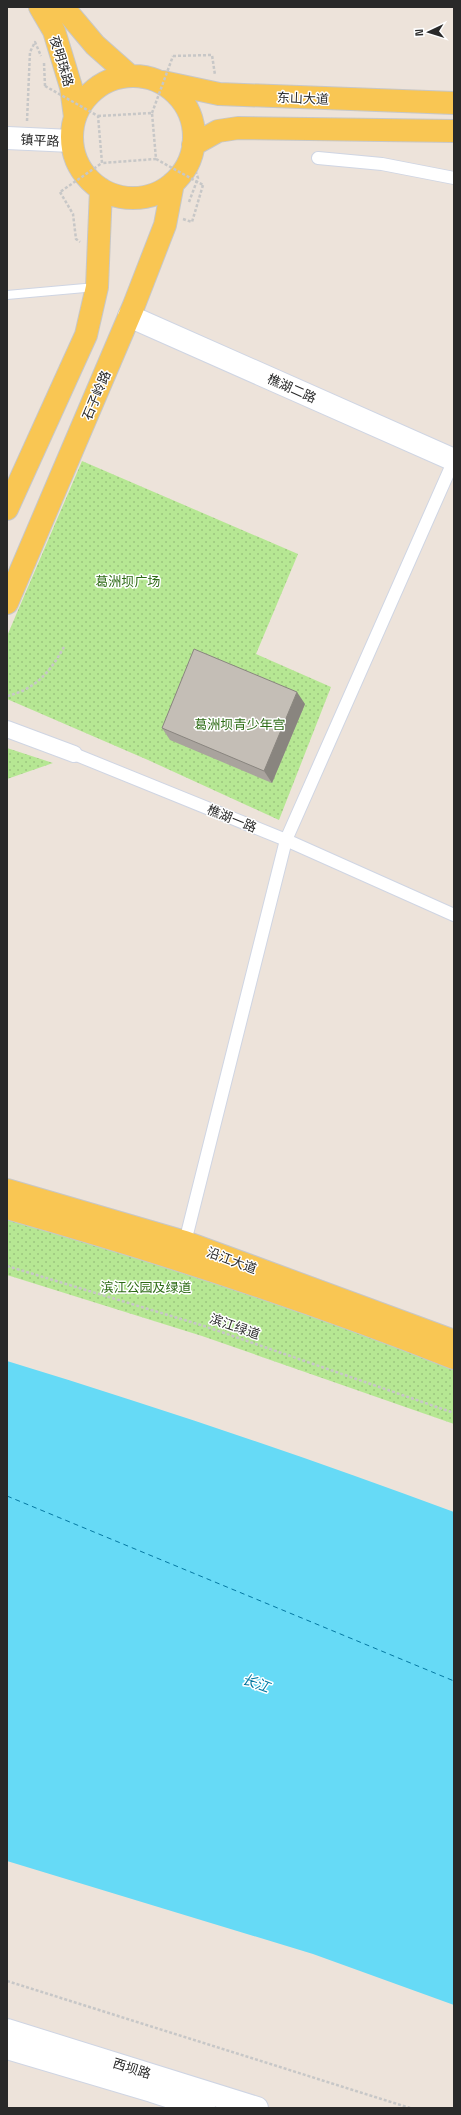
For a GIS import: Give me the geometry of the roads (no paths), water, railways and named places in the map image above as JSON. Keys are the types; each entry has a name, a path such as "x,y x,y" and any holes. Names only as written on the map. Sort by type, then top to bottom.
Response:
{"main road":[{"name":"夜明珠路","path":"40,7 54,31 71,86 75,117"},
{"name":"夜明珠路","path":"63,7 95,45 130,76"},
{"name":"东山大道","path":"153,80 167,87 179,97 188,111 193,128 192,151 184,171 173,183 157,194 138,198 119,197 101,189 83,171 76,160 72,141 75,117 83,103 93,91 106,82 130,76 153,80 219,94 454,103"},
{"path":"192,151 218,131 238,128 454,131"},
{"name":"镇平路","path":"16,138 72,141"},
{"name":"石子岭路","path":"7,603 132,311 165,225 173,183"},
{"path":"9,501 86,335 97,287 101,189"},
{"name":"樵湖二路","path":"132,311 454,449"},
{"name":"樵湖二路","path":"132,311 454,460"},
{"name":"沿江大道","path":"7,1190 185,1242 454,1341"},
{"name":"沿江大道","path":"7,1208 106,1236 219,1273 454,1358"},
{"name":"西坝路","path":"7,2030 257,2108"},
{"name":"西坝路","path":"7,2048 204,2108"}],"street":[{"path":"318,158 382,164 454,178"},
{"path":"185,1242 286,840 454,460"},
{"name":"樵湖一路","path":"7,729 74,754 286,840 454,915"}],"lane":[{"path":"7,295 97,287"}],"water":[{"name":"长江","path":"7,1361 232,1433 454,1512 454,2005 313,1954 7,1861"}],"park label":[{"name":"葛洲坝广场","path":"128,581"},
{"name":"葛洲坝青少年宫","path":"240,724"},
{"name":"滨江公园及绿道","path":"146,1287"}]}
